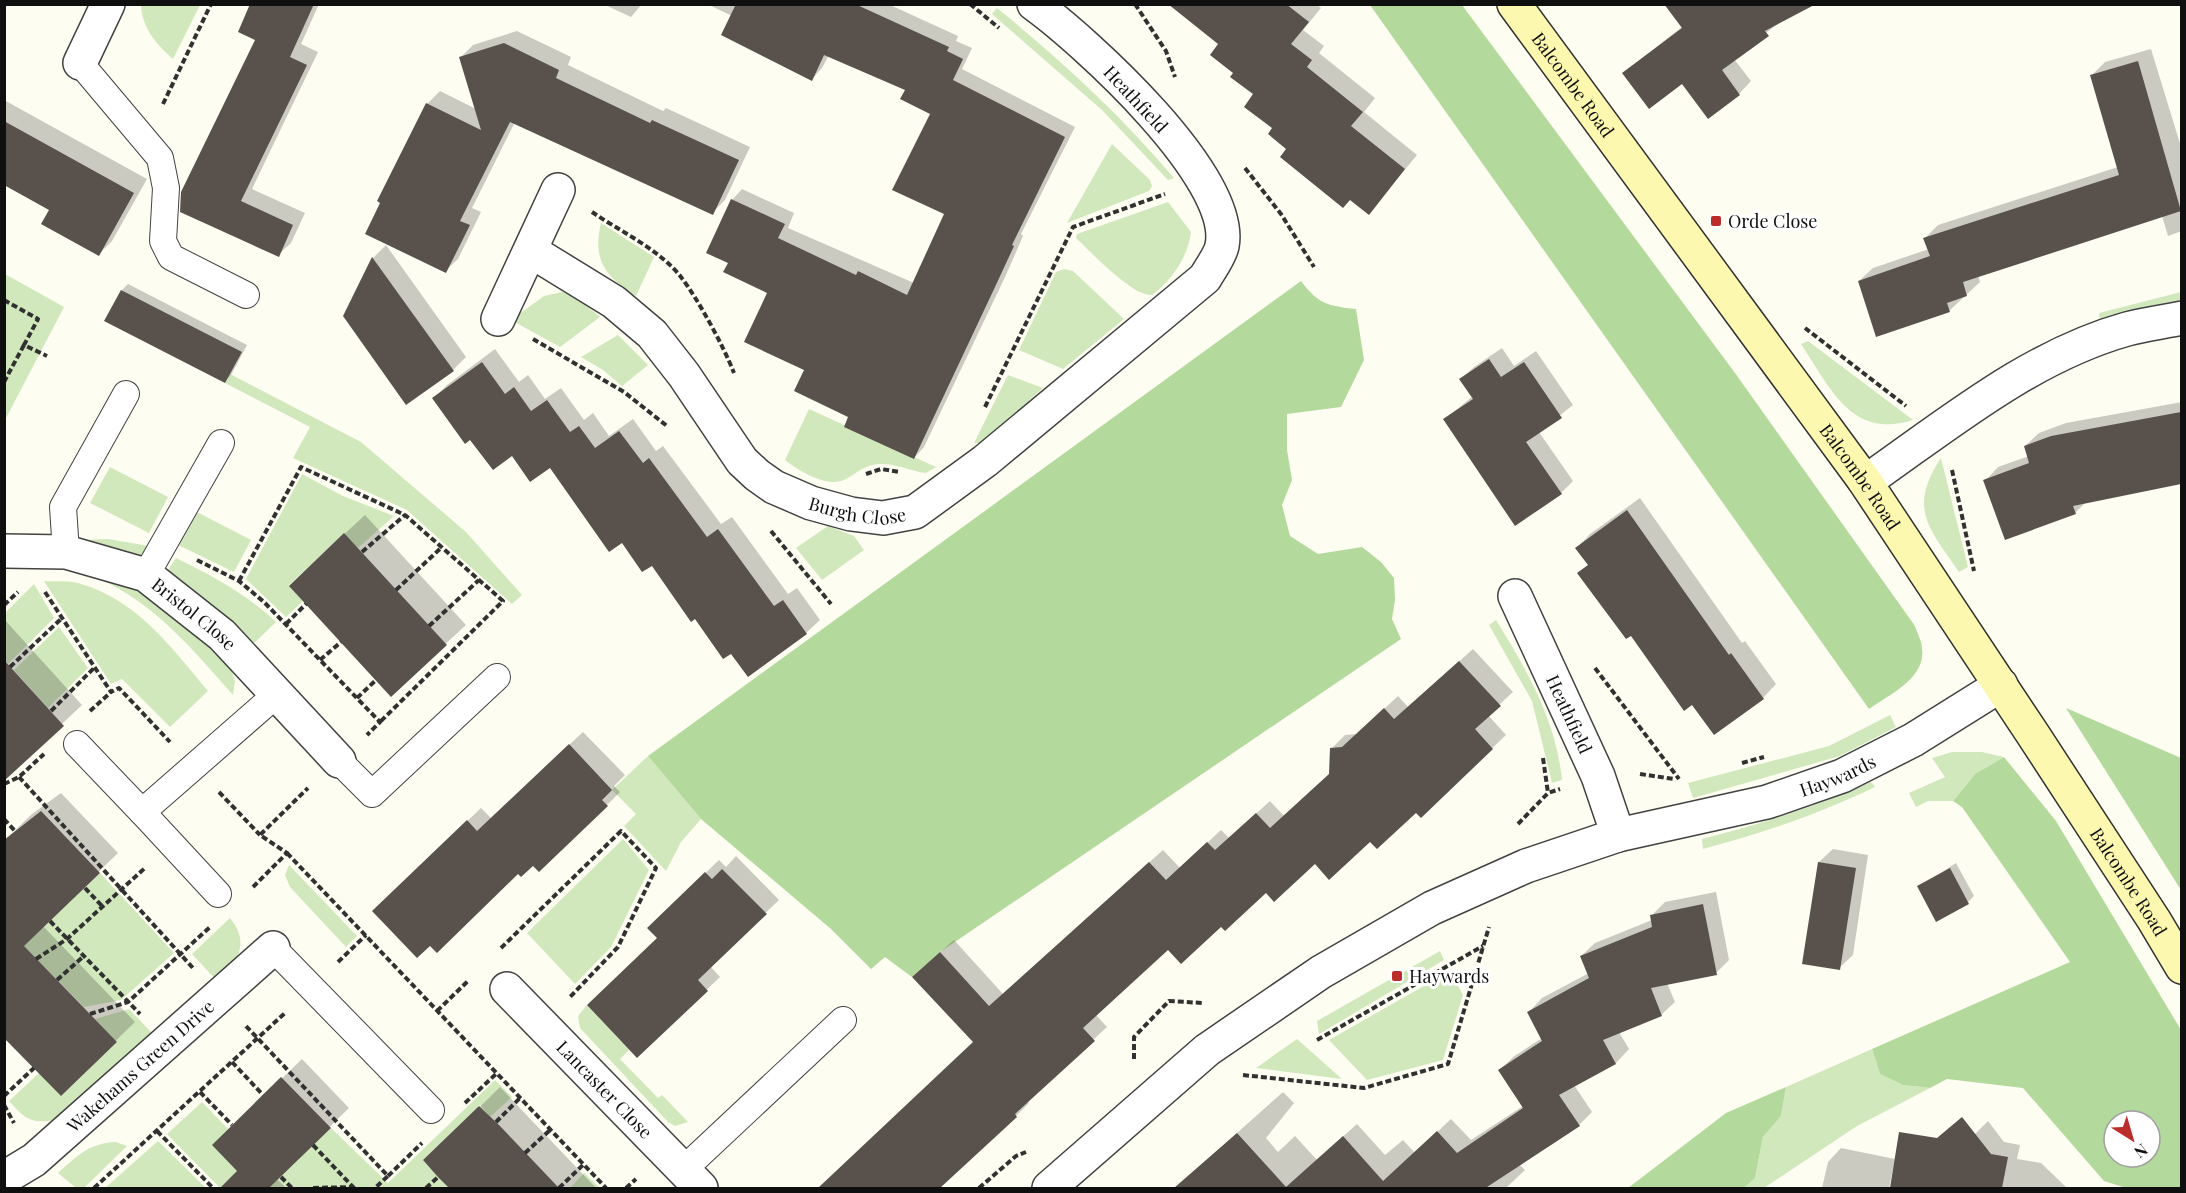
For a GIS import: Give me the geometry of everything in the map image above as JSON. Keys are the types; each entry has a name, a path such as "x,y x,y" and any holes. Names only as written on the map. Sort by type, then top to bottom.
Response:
{"main road":[{"name":"Balcombe Road","path":"1514,4 1864,480 2154,920 2181,967"}],"street":[{"path":"80,63 108,4"},
{"name":"Heathfield","path":"1034,4 1070,30 1138,97 1192,163 1219,210"},
{"path":"498,319 558,190"},
{"name":"Burgh Close","path":"531,250 615,302 652,334 684,375 742,461 757,475 774,487 823,506 883,518 915,512 985,461 1205,278 1222,246 1219,210"},
{"path":"1864,480 1878,473 1999,389 2051,359 2127,329 2181,318"},
{"name":"Bristol Close","path":"19,550 66,552 146,575 222,635 339,761"},
{"name":"Heathfield","path":"1515,596 1594,766 1618,835"},
{"name":"Haywards","path":"1049,1188 1207,1050 1322,972 1432,908 1526,866 1618,835 1767,802 1842,776 1913,740 2001,686"},
{"name":"Wakehams Green Drive","path":"4,1178 34,1161 273,948"},
{"name":"Lancaster Close","path":"507,989 692,1179"}],"lane":[{"path":"80,63 160,158 165,173 166,188 162,234 164,248 171,256 246,295"},
{"path":"66,552 63,507 126,394"},
{"path":"146,575 221,443"},
{"path":"339,761 372,794 496,677"},
{"path":"142,812 277,694"},
{"path":"77,744 218,894"},
{"path":"273,948 431,1110"},
{"path":"692,1179 843,1020"}],"path":[{"path":"146,140 211,4"},
{"path":"970,4 1007,34"},
{"path":"1240,162 1281,214 1314,267"},
{"path":"980,418 1073,227 1170,193 1162,184"},
{"path":"4,300 38,319 4,382"},
{"path":"24,345 47,356"},
{"path":"239,581 301,467 405,515 503,601 380,722"},
{"path":"823,506 842,486 881,469 905,473 943,492"},
{"path":"362,552 405,515"},
{"path":"396,590 442,547"},
{"path":"19,550 61,619 111,692 119,688 260,835 287,853 606,1188"},
{"path":"429,626 479,580"},
{"path":"286,624 306,604"},
{"path":"10,667 61,619"},
{"path":"320,660 341,642"},
{"path":"51,711 94,668"},
{"path":"357,698 376,680"},
{"path":"260,835 339,761"},
{"path":"19,777 219,997 388,1176 375,1188"},
{"path":"301,780 308,788"},
{"path":"4,819 15,831"},
{"path":"500,950 621,831 656,868 618,947 542,1026"},
{"path":"36,959 67,939 172,843"},
{"path":"248,892 287,853"},
{"path":"85,888 102,906"},
{"path":"50,921 168,1043"},
{"path":"1240,1074 1364,1088 1448,1064 1490,921"},
{"path":"90,1014 128,1002 214,923"},
{"path":"94,1188 258,1039 366,935"},
{"path":"1317,1040 1484,946"},
{"path":"57,980 84,956"},
{"path":"437,1011 476,973"},
{"path":"232,1062 263,1095"},
{"path":"4,1096 34,1068"},
{"path":"200,1092 232,1125"},
{"path":"496,1122 520,1098"},
{"path":"525,1153 550,1130"},
{"path":"157,1131 213,1188"},
{"path":"313,1145 353,1188"},
{"path":"559,1188 583,1165"},
{"path":"281,1177 292,1188"},
{"path":"426,1188 438,1177"},
{"path":"314,1188 353,1188"}],"green space":[{"path":"141,5 200,5 173,59 151,35 144,21"},
{"path":"1370,5 1462,5 1735,373 1915,626 1921,643 1922,659 1912,677 1896,692 1869,709"},
{"path":"997,8 1090,89 1174,178 1168,180 1102,110 992,14"},
{"path":"1112,144 1150,180 1152,186 1149,191 1067,223"},
{"path":"1168,202 1191,232 1183,259 1166,282 1152,295 1144,294 1124,282 1076,238 1077,234"},
{"path":"601,223 654,257 636,296 616,282 604,266 598,247"},
{"path":"1064,269 1073,271 1124,319 1063,369 1019,350 1056,272"},
{"path":"5,274 64,307 5,420"},
{"path":"1301,281 1318,299 1338,307 1356,309 1364,360 1341,407 1287,414 1287,450 1292,480 1282,505 1290,536 1318,554 1362,547 1381,562 1394,578 1395,600 1392,619 1401,639 940,952 912,977 885,957 871,969 831,929 701,819 648,756"},
{"path":"562,292 575,296 600,317 560,347 511,320 544,296"},
{"path":"2181,292 2181,300 2128,310 2100,321 2099,313"},
{"path":"618,335 648,365 622,386 603,370 581,357"},
{"path":"1808,341 1913,420 1892,424 1873,423 1858,416 1845,406 1822,377 1801,344"},
{"path":"230,374 361,442 466,532 522,595 512,604 407,510 293,458 310,427 225,383"},
{"path":"1008,375 1043,388 982,443 974,443"},
{"path":"809,409 936,467 926,473 886,464 875,464 839,482 814,477 785,460"},
{"path":"1941,458 1968,567 1959,572 1939,543 1926,518 1925,491"},
{"path":"110,467 168,497 149,533 90,503"},
{"path":"302,474 343,496 394,516 358,548 344,534 289,585 303,601 286,617 246,579"},
{"path":"195,511 251,540 234,572 176,544"},
{"path":"828,526 854,536 864,550 822,580 796,548"},
{"path":"108,539 149,546 141,559 81,540"},
{"path":"176,558 229,586 276,622 250,647 163,578"},
{"path":"98,575 126,581 191,625 230,666 235,681 233,695 172,629 138,601 99,579"},
{"path":"44,581 77,583 101,591 119,601 167,642 208,691 170,727 122,679 111,684"},
{"path":"34,584 54,618 8,664 5,660 5,613"},
{"path":"1496,620 1519,658 1547,716 1559,758 1562,780 1552,783 1532,701 1489,625"},
{"path":"59,627 88,668 48,708 14,670"},
{"path":"2066,708 2181,758 2181,890"},
{"path":"1890,715 1896,727 1840,756 1693,798 1688,783 1829,746"},
{"path":"1952,752 1982,752 2004,757 1975,774 1953,801 1928,801 1916,807 1909,793 1945,777 1932,758"},
{"path":"648,756 701,819 681,842 666,871 624,826 636,814 612,790"},
{"path":"2004,757 2056,821 2181,1030 2181,1188 2126,1188 2104,1181 2023,1088 1947,1079 1930,1088 1903,1085 1880,1074 1872,1049 2070,962 1962,807 1953,801 1975,774"},
{"path":"1871,782 1875,787 1812,814 1703,849 1702,839 1788,814"},
{"path":"623,839 649,870 611,947 575,984 527,933"},
{"path":"289,865 357,936 346,947 290,887 285,875"},
{"path":"100,873 174,953 121,1000 84,1007 24,946"},
{"path":"230,918 240,936 239,952 231,967 218,982 192,954"},
{"path":"1440,951 1444,960 1319,1034 1317,1021"},
{"path":"1450,971 1463,995 1443,1060 1367,1080 1329,1040"},
{"path":"587,1005 629,1050 620,1059 658,1098 662,1095 688,1122 675,1126 668,1122 580,1028 578,1016"},
{"path":"129,1009 152,1033 55,1120 29,1119 9,1101 39,1073 61,1096 117,1042 95,1019"},
{"path":"1297,1039 1342,1079 1256,1068"},
{"path":"1872,1049 1880,1074 1903,1085 1930,1088 1857,1126 1764,1188 1744,1188 1755,1178 1763,1137 1781,1116 1786,1087"},
{"path":"495,1080 512,1097 490,1117 480,1105 423,1160 449,1188 269,1188 331,1128 388,1183"},
{"path":"1786,1087 1781,1116 1763,1137 1755,1178 1744,1188 1628,1188 1726,1113"},
{"path":"202,1102 228,1129 213,1145 238,1171 220,1188 167,1134"},
{"path":"158,1141 206,1188 105,1188"},
{"path":"116,1142 127,1146 84,1188 76,1188 58,1173 91,1148"},
{"path":"584,1173 600,1188 570,1188"}],"building":[{"path":"250,4 314,4 290,57 307,65 241,201 293,225 279,257 180,212 181,192 255,40 238,32"},
{"path":"736,4 855,4 949,47 947,51 963,59 953,80 1065,137 1012,245 1014,246 914,459 844,427 848,417 794,391 804,370 744,342 767,293 723,272 728,263 706,253 731,199 785,224 778,238 856,275 858,271 907,295 944,214 892,190 930,114 900,99 905,90 824,55 812,81 721,35"},
{"path":"1168,4 1286,4 1309,22 1291,44 1312,60 1307,67 1363,112 1351,126 1405,169 1369,215 1350,200 1343,208 1280,157 1286,149 1268,134 1272,128 1244,107 1253,94 1230,77 1233,73 1210,55 1218,44"},
{"path":"1664,4 1816,4 1765,31 1769,36 1722,70 1740,95 1708,119 1682,84 1649,109 1622,73 1682,28"},
{"path":"504,43 559,70 556,78 650,123 652,120 739,160 713,215 510,122 460,221 470,225 446,273 365,234 380,203 377,201 426,103 481,130 459,57"},
{"path":"2138,61 2181,211 1963,282 1967,296 1947,303 1950,312 1876,337 1858,281 1930,256 1923,238 2119,175 2090,75"},
{"path":"4,121 134,193 99,256 41,224 49,210 4,185"},
{"path":"372,257 454,371 406,405 343,316"},
{"path":"121,290 242,352 225,383 104,321"},
{"path":"1489,359 1501,377 1524,362 1562,418 1526,442 1562,494 1515,526 1443,419 1473,399 1459,379"},
{"path":"482,362 505,394 514,387 531,411 547,400 570,432 579,426 595,448 619,431 643,463 649,458 707,537 718,529 774,606 783,600 807,634 748,677 731,654 723,659 695,619 691,622 652,566 642,572 622,543 609,552 550,468 530,482 512,456 493,470 470,440 465,444 432,398"},
{"path":"2181,412 2181,484 2073,506 2076,514 2005,540 1983,480 2029,463 2024,446 2051,436"},
{"path":"1627,510 1729,655 1731,653 1764,699 1714,735 1692,705 1684,711 1631,636 1626,639 1577,573 1588,565 1575,548"},
{"path":"344,533 447,645 391,697 289,586"},
{"path":"4,660 64,726 4,781"},
{"path":"1459,661 1501,706 1475,729 1493,749 1421,818 1416,813 1377,849 1370,842 1329,880 1315,864 1274,902 1266,893 1225,931 1221,927 1181,964 1168,950 1083,1028 1095,1041 1015,1114 1017,1117 940,1188 818,1188 973,1042 912,977 940,952 989,1006 1149,862 1166,880 1207,842 1215,850 1256,813 1270,828 1329,774 1330,748 1342,747 1384,708 1394,719"},
{"path":"569,744 612,790 602,800 608,806 539,872 533,866 521,877 518,874 437,953 430,946 417,958 372,911 467,820 477,831"},
{"path":"41,811 100,873 24,946 117,1042 61,1096 4,1038 4,840"},
{"path":"1818,862 1856,868 1840,970 1802,964"},
{"path":"1950,868 1969,904 1936,922 1917,886"},
{"path":"722,869 767,914 698,980 708,991 637,1058 587,1005 657,938 647,928 705,872 712,879"},
{"path":"1703,904 1717,975 1651,988 1662,1016 1603,1040 1616,1064 1559,1095 1580,1126 1487,1187 1489,1188 1174,1188 1237,1133 1286,1187 1343,1136 1383,1181 1437,1131 1457,1153 1523,1108 1498,1070 1542,1041 1527,1012 1589,978 1580,956 1652,927 1650,915"},
{"path":"281,1077 331,1128 269,1188 220,1188 237,1171 212,1145"},
{"path":"479,1106 559,1188 449,1188 438,1177 423,1160"},
{"path":"1962,1117 1991,1154 2008,1157 2002,1188 1890,1188 1899,1132 1937,1138"}],"place":[{"name":"Orde Close","path":"1716,221"},
{"name":"Haywards","path":"1397,976"}]}
